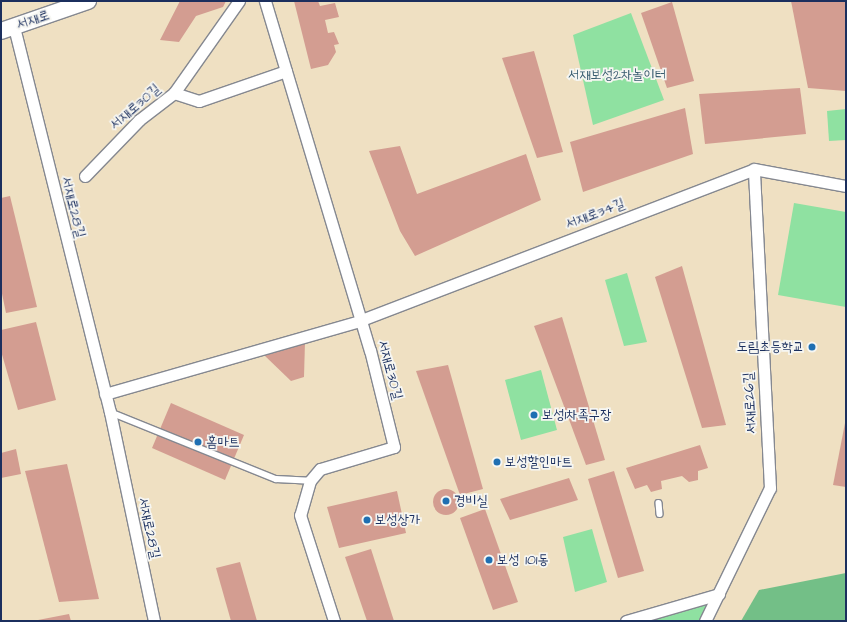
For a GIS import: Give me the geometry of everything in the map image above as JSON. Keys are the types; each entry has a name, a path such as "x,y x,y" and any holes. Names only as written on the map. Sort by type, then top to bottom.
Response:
{"main road":[{"name":"서재로","path":"8,29 88,1"}],"street":[{"path":"174,93 239,1"},
{"name":"서재로30길","path":"265,1 359,321 370,350 394,447 320,469 310,481"},
{"name":"서재로28길","path":"8,29 110,412 154,621"},
{"name":"서재로30길","path":"85,176 139,120 174,93 199,101 286,72"},
{"path":"754,170 846,186"},
{"name":"서재로34길","path":"359,321 754,170"},
{"name":"서재로26길","path":"705,621 770,488 754,170"},
{"path":"105,394 359,321"},
{"path":"310,481 300,515 334,621"},
{"path":"626,621 719,594"}],"lane":[{"path":"110,412 276,479 310,481"},
{"path":"659,503 660,514"}],"green space":[{"name":"서재보성2차놀이터","path":"631,13 664,100 593,125 573,35"},
{"path":"846,109 846,140 829,141 827,111"},
{"path":"794,203 846,212 846,307 778,295"},
{"path":"627,273 647,342 624,346 605,280"},
{"name":"보성1차족구장","path":"541,370 557,430 521,440 505,380"},
{"path":"592,529 607,582 575,592 563,537"},
{"path":"846,573 846,621 741,621 759,590"},
{"path":"719,594 705,621 626,621"}],"building":[{"path":"180,1 226,1 223,7 196,16 179,42 160,40"},
{"path":"294,1 318,1 320,6 335,3 339,17 325,20 328,33 334,32 339,44 334,45 336,52 328,65 311,69"},
{"path":"791,1 845,1 846,91 808,88"},
{"path":"672,2 694,81 667,88 641,13"},
{"path":"534,51 563,152 537,158 502,58"},
{"path":"800,88 806,134 705,144 699,94"},
{"path":"685,108 693,154 583,192 570,142"},
{"path":"400,146 417,194 526,154 541,200 415,256 400,231 369,151"},
{"path":"10,196 37,307 6,313 1,289 1,198"},
{"path":"682,266 726,425 702,428 655,277"},
{"path":"562,317 605,460 586,465 534,326"},
{"path":"36,322 56,400 18,410 1,351 1,330"},
{"path":"305,342 304,377 291,381 264,355"},
{"path":"448,365 483,489 460,495 416,371"},
{"name":"홈마트","path":"171,403 244,435 225,480 152,448"},
{"path":"846,423 846,487 833,485"},
{"path":"700,445 708,468 698,471 698,480 689,482 682,476 661,481 662,489 651,492 647,485 635,489 626,468"},
{"path":"16,449 21,474 1,478 1,453"},
{"path":"67,464 99,599 59,602 25,471"},
{"path":"614,471 644,571 618,578 588,479"},
{"path":"569,478 578,500 510,520 500,499"},
{"name":"경비실","path":"446,489 455,493 459,502 455,511 446,515 437,511 433,502 437,493"},
{"name":"보성상가","path":"397,491 406,533 339,548 327,507"},
{"name":"보성 101동","path":"485,509 518,602 493,610 460,518"},
{"path":"371,549 394,621 367,621 345,557"},
{"path":"240,562 257,621 231,621 216,568"},
{"path":"69,614 71,621 38,621 38,620"}],"place":[{"name":"도림초등학교","path":"812,347"},
{"name":"보성1차족구장","path":"534,415"},
{"name":"홈마트","path":"198,442"},
{"name":"보성할인마트","path":"497,462"},
{"name":"경비실","path":"446,501"},
{"name":"보성상가","path":"367,520"},
{"name":"보성 101동","path":"489,560"}]}
